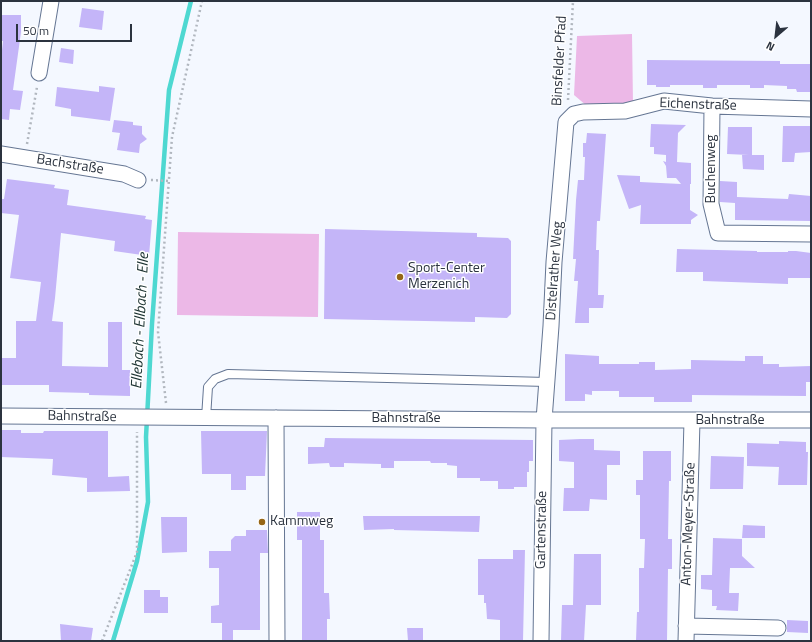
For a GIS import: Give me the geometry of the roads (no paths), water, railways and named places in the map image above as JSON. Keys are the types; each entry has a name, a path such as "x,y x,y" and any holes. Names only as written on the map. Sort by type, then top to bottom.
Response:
{"street":[{"path":"40,72 51,1"},
{"name":"Eichenstraße","path":"566,122 574,114 583,112 625,111 664,101 712,106 811,109"},
{"name":"Buchenweg","path":"712,106 710,204 718,233 811,234"},
{"name":"Distelrather Weg","path":"544,420 554,262 566,122"},
{"name":"Bachstraße","path":"1,154 124,174 138,180"},
{"name":"Bahnstraße","path":"1,416 692,421 811,420"},
{"path":"276,418 276,641"},
{"name":"Gartenstraße","path":"541,641 544,420"},
{"name":"Anton-Meyer-Straße","path":"692,421 686,634 778,628"}],"lane":[{"path":"206,418 208,387 215,379 228,374 547,382"}],"waterway":[{"name":"Ellebach - Ellbach - Elle","path":"113,641 137,561 148,502 146,437 152,324 169,90 191,1"}],"place":[{"name":"Sport-Center Merzenich","path":"400,277"},
{"name":"Kammweg","path":"262,522"}]}
